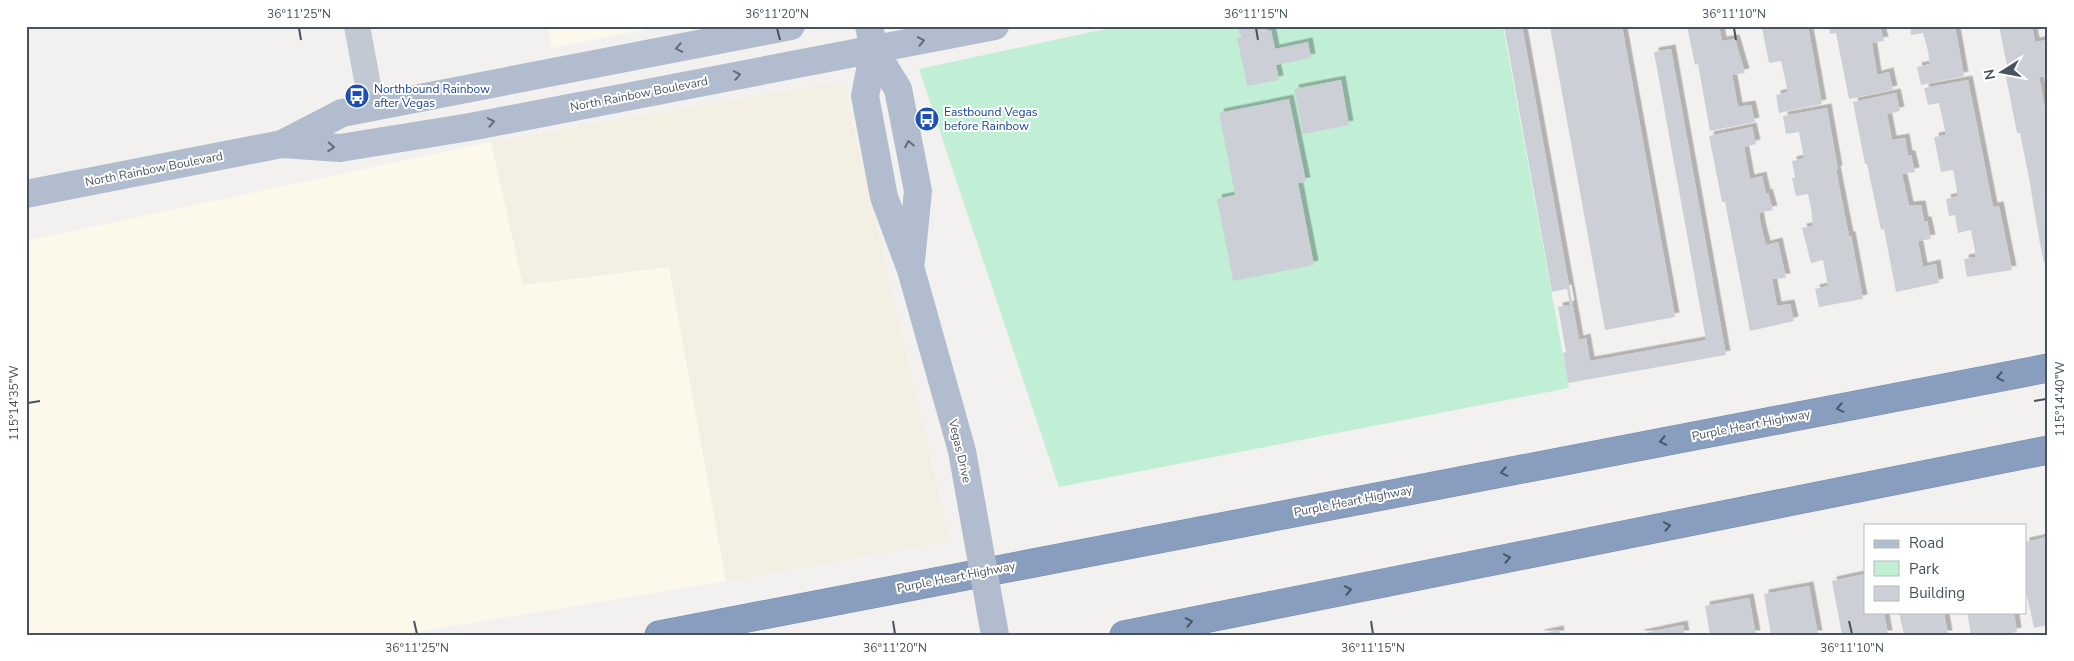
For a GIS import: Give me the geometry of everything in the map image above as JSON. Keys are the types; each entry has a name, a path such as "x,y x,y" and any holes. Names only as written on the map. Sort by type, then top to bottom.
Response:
{"highway":[{"name":"Purple Heart Highway","path":"659,635 2048,368"},
{"path":"1124,635 2048,450"}],"main road":[{"name":"North Rainbow Boulevard","path":"282,144 342,113 791,26"},
{"name":"North Rainbow Boulevard","path":"26,194 282,144 340,148 480,125 871,38 995,26"},
{"name":"Vegas Drive","path":"871,38 898,89 918,192 911,270 962,452 995,635"}],"street":[{"path":"357,26 372,107"}],"shaded area":[{"path":"548,26 661,26 552,48"},
{"path":"491,142 523,285 669,267 726,581 397,635 26,635 26,241"}],"green space":[{"path":"1119,26 1503,26 1569,388 1059,487 919,69"}],"sand":[{"path":"843,81 950,541 726,581 669,267 523,285 491,142"}],"building":[{"path":"1238,26 1267,26 1268,31 1271,30 1275,49 1308,42 1311,58 1276,65 1279,80 1247,86 1237,38 1253,34 1240,36"},
{"path":"1504,26 1522,26 1579,340 1586,338 1590,361 1706,340 1654,52 1671,49 1726,355 1568,383 1563,353 1566,352 1558,307 1570,305 1567,289 1552,292"},
{"path":"1622,26 1675,317 1605,330 1550,27"},
{"path":"1687,26 1719,26 1722,41 1735,39 1745,73 1732,75 1738,107 1751,105 1755,122 1710,131 1698,64 1695,65"},
{"path":"1773,26 1808,26 1822,104 1779,113 1776,95 1788,92 1781,61 1769,63 1762,28"},
{"path":"1829,26 1880,26 1884,41 1872,43 1877,75 1889,72 1893,90 1849,99 1836,33 1830,34"},
{"path":"1910,26 1955,26 1964,76 1921,85 1917,67 1930,64 1928,51 1923,33 1911,35"},
{"path":"1999,26 2032,26 2035,42 2047,40 2048,76 2039,77 2045,109 2048,109 2048,262 2044,263 2020,133 2017,133 2004,67 2007,66"},
{"path":"1341,80 1349,125 1303,134 1294,89"},
{"path":"1968,80 1993,207 1999,206 2012,270 1967,277 1964,259 1976,257 1971,230 1958,233 1955,215 1949,216 1946,199 1958,196 1953,170 1941,172 1934,137 1946,135 1939,103 1928,105 1924,88"},
{"path":"1896,93 1900,111 1887,114 1892,140 1905,138 1908,155 1911,155 1915,172 1902,174 1909,206 1921,205 1924,221 1927,221 1931,239 1918,241 1923,267 1936,264 1939,283 1896,292 1884,229 1881,230 1867,164 1865,164 1853,102"},
{"path":"1289,99 1306,182 1298,183 1314,265 1233,281 1217,199 1235,195 1219,113"},
{"path":"1827,108 1838,170 1836,170 1863,299 1819,307 1815,289 1828,286 1823,260 1811,263 1802,228 1813,226 1811,207 1808,194 1796,196 1792,178 1795,178 1792,161 1804,158 1799,132 1786,134 1783,116"},
{"path":"1752,127 1756,144 1744,147 1750,179 1762,176 1766,194 1768,193 1773,210 1759,213 1761,226 1766,245 1778,242 1786,278 1772,279 1777,306 1790,304 1794,321 1750,331 1725,202 1722,202 1709,136"},
{"path":"2048,537 2048,625 2034,628 2026,592 2026,542"},
{"path":"1864,574 1864,614 1884,614 1888,635 1842,635 1832,581"},
{"path":"1809,586 1818,635 1771,635 1764,594"},
{"path":"1749,598 1756,635 1710,635 1705,606"},
{"path":"1899,614 1944,614 1948,635 1904,635"},
{"path":"1967,614 2014,614 2017,632 2001,635 1971,635"},
{"path":"1683,625 1685,635 1640,635 1640,634"},
{"path":"1559,630 1560,635 1540,635 1540,634"}],"place":[{"name":"Northbound Rainbow after Vegas","path":"357,96"},
{"name":"Eastbound Vegas before Rainbow","path":"927,119"}]}
